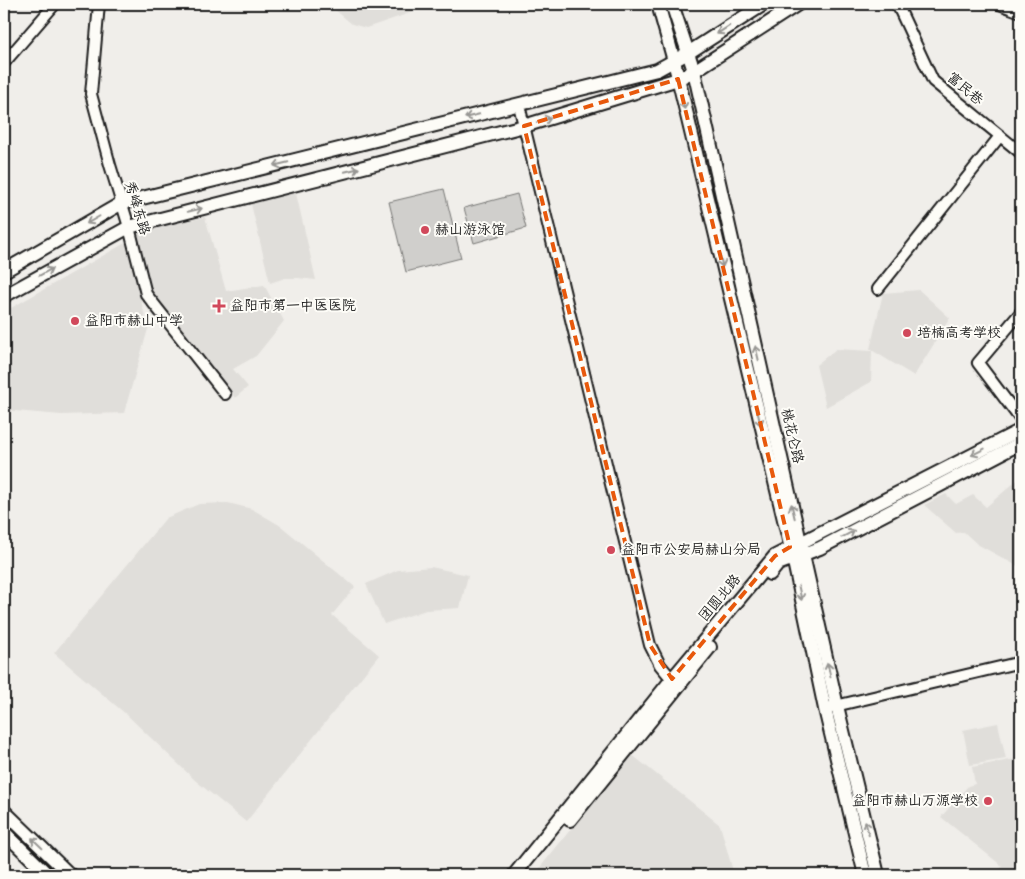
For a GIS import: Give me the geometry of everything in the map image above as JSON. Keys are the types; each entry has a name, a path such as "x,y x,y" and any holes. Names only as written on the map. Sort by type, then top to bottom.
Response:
{"main road":[{"name":"桃花仑路","path":"658,4 797,551"},
{"name":"桃花仑路","path":"672,4 694,71 831,707 865,875"},
{"path":"4,271 122,203 658,70 764,4"},
{"path":"4,296 130,227 524,126 678,79 694,71 798,4"},
{"name":"团圆北路","path":"514,875 675,683 778,564 797,551 1021,430"},
{"name":"团圆北路","path":"797,551 1021,443"},
{"name":"团圆北路","path":"525,875 675,683"},
{"name":"桃花仑路","path":"831,707 878,875"},
{"path":"4,811 70,875"},
{"path":"4,832 48,875"}],"street":[{"path":"4,63 55,4"},
{"name":"秀峰东路","path":"99,4 91,94 110,165 130,227 146,294 224,394"},
{"name":"富民巷","path":"897,4 933,81 1021,153"},
{"path":"999,4 1021,12"},
{"path":"519,105 650,645 660,665 675,683"},
{"path":"878,289 1000,136"},
{"path":"1021,312 978,363 1021,420"},
{"path":"831,707 1021,662"}],"highlighted area":[{"path":"678,79 790,547 775,556 672,679 650,645 524,126"}],"shaded area":[{"path":"320,4 417,4 413,12 366,28 352,24 334,9"},
{"path":"295,189 316,280 285,278 270,283 250,200"},
{"name":"赫山游泳馆","path":"444,189 461,258 406,272 389,202"},
{"path":"517,194 526,228 474,243 464,208"},
{"name":"益阳市第一中医医院","path":"205,217 226,291 264,285 284,321 256,356 233,369 248,387 235,398 150,290 135,231"},
{"name":"益阳市赫山中学","path":"127,242 148,329 124,413 61,415 4,410 4,312"},
{"name":"培楠高考学校","path":"919,290 950,318 914,376 870,349 883,293"},
{"path":"836,349 872,351 871,382 826,407 816,365"},
{"path":"1021,477 1021,568 977,544 964,532 956,533 924,505 946,494 956,504 973,495 986,507"},
{"path":"228,503 252,509 281,526 355,587 332,615 379,655 246,822 196,781 127,715 54,653 166,518 199,504"},
{"path":"431,567 468,575 460,608 426,610 384,624 366,584 398,570"},
{"path":"998,723 1006,759 970,765 963,730"},
{"path":"631,754 720,825 734,875 534,875"},
{"name":"益阳市赫山万源学校","path":"1021,758 1021,875 997,875 1002,866 941,817 968,786 975,784 972,767"}],"place":[{"name":"赫山游泳馆","path":"425,230"},
{"name":"益阳市第一中医医院","path":"219,306"},
{"name":"益阳市赫山中学","path":"75,321"},
{"name":"培楠高考学校","path":"907,333"},
{"name":"益阳市公安局赫山分局","path":"611,550"},
{"name":"益阳市赫山万源学校","path":"988,801"}]}
